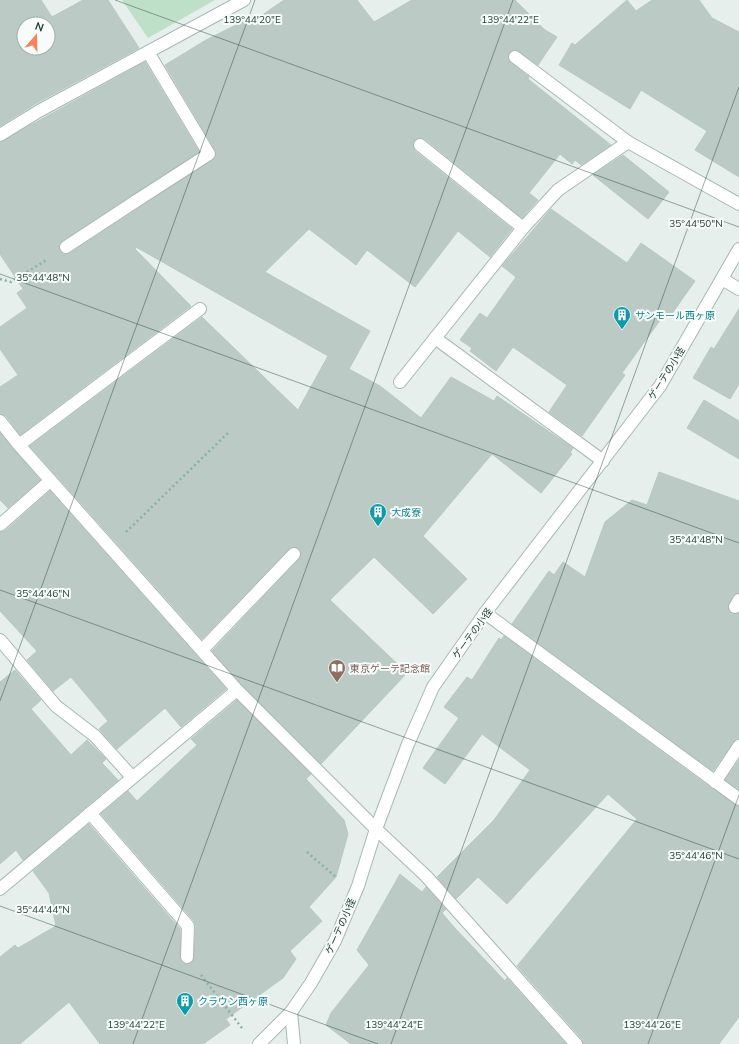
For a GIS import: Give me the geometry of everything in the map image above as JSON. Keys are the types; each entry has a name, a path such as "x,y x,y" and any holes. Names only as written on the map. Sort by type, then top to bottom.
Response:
{"street":[{"path":"0,135 39,111 244,0"},
{"path":"66,247 209,154 148,52"},
{"path":"515,57 628,142 739,204"},
{"path":"400,382 523,228 558,190 628,142"},
{"path":"420,145 523,228"},
{"name":"ゲーテの小径","path":"259,1044 291,1012 311,983 335,941 358,886 376,829 408,744 433,687 485,613 660,386 739,249"},
{"path":"722,279 739,289"},
{"path":"19,445 200,308"},
{"path":"435,338 603,461"},
{"path":"0,421 50,481 237,690 376,829 426,876 576,1044"},
{"path":"0,525 50,481"},
{"path":"202,650 294,554"},
{"path":"485,613 739,799"},
{"path":"0,640 56,706 94,736 132,777"},
{"path":"0,888 237,690"},
{"path":"715,782 739,746"},
{"path":"90,813 188,926 187,957"},
{"path":"291,1012 294,1044"}],"path":[{"path":"0,279 11,282 66,247"},
{"path":"110,548 228,433"},
{"path":"307,852 339,880"},
{"path":"187,957 244,1032"}],"green space":[{"path":"122,0 215,0 148,38"}],"building":[{"path":"0,0 41,0 51,16 16,16 16,56 56,56 56,16 54,16 83,0 108,0 139,48 35,104 0,126"},
{"path":"284,0 357,0 374,22 412,0 515,0 545,30 557,37 538,65 516,50 509,53 508,60 529,77 528,79 611,145 581,165 575,160 572,164 560,154 529,193 538,200 522,218 425,139 418,138 413,143 415,151 512,229 490,257 458,231 415,287 367,250 356,265 309,229 265,272 370,331 349,369 380,386 421,418 451,377 494,401 497,396 573,448 570,453 572,454 541,493 492,454 423,536 467,579 433,614 374,557 330,600 407,673 321,764 242,685 212,651 299,559 301,555 299,549 295,547 289,549 202,639 30,446 202,317 298,410 328,356 136,247 135,249 191,306 20,435 6,416 0,414 0,387 18,375 0,349 0,327 27,308 17,293 23,289 0,254 0,142 145,62 199,152 62,241 59,244 60,251 63,254 70,253 215,158 215,150 165,65 206,40 254,16 258,18"},
{"path":"627,0 636,11 652,0 699,0 712,18 739,32 739,177 695,150 707,131 641,90 630,109 559,65 572,43 575,45"},
{"path":"623,155 669,192 648,219 593,175"},
{"path":"551,209 627,263 641,243 695,281 671,315 666,312 622,373 625,375 582,436 549,412 567,385 513,347 496,371 470,351 472,348 460,340 480,313 487,318 516,277 502,266"},
{"path":"739,309 739,384 730,399 693,378 711,347 714,349"},
{"path":"704,400 739,421 739,459 687,428"},
{"path":"0,433 40,480 8,508 0,500"},
{"path":"659,472 739,501 739,593 733,596 728,607 732,614 739,613 739,739 733,742 713,771 512,624 549,571 554,575 563,562 585,577 605,522 632,500 647,505"},
{"path":"50,491 226,689 181,727 165,708 117,749 99,729 108,721 71,677 53,691 27,660 37,651 0,611 0,532 5,531"},
{"path":"504,636 711,788 739,806 739,1017 719,1044 583,1044 582,1039 517,966 637,819 608,794 507,904 478,877 456,899 437,877 494,820 530,770 482,734 445,784 423,768 459,718 444,707 467,677 472,680 499,638 501,640"},
{"path":"15,670 41,700 31,709 71,755 87,740 106,759 102,763 118,780 23,860 16,850 0,864 0,682"},
{"path":"237,700 311,774 306,779 344,820 348,834 336,877 309,907 322,921 290,951 296,959 283,978 226,1019 230,1025 203,1044 100,1044 69,1002 20,1044 0,1044 0,957 15,945 18,948 56,926 49,893 33,871 89,824 180,929 181,961 187,964 193,961 196,926 194,921 101,814 128,791 137,801 197,745 191,739"},
{"path":"739,760 739,790 725,780"},
{"path":"400,874 422,892 426,887 446,909 442,913 453,926 505,981 507,978 566,1044 351,1044 326,1025 331,1013 369,965 357,950"}],"place":[{"name":"サンモール西ヶ原","path":"622,330"},
{"name":"大成寮","path":"378,527"},
{"name":"東京ゲーテ記念館","path":"337,683"},
{"name":"クラウン西ヶ原","path":"185,1016"}]}
